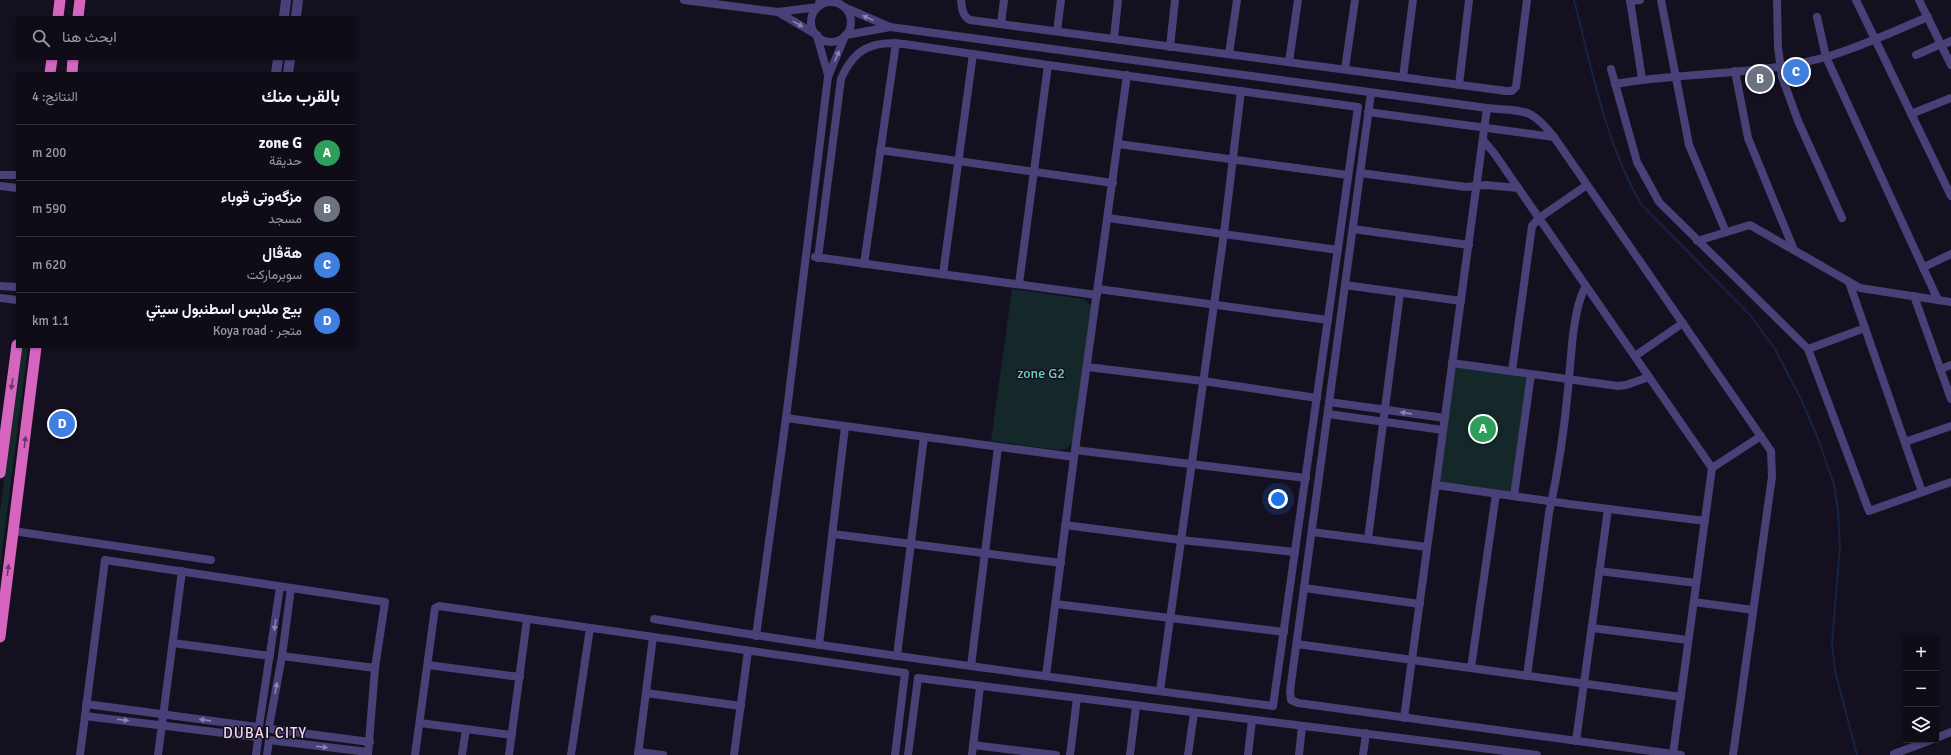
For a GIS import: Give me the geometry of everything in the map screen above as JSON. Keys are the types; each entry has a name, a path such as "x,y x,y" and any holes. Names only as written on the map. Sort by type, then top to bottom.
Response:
{"highway":[{"path":"58,16 60,0"},
{"path":"78,16 80,0"},
{"path":"50,72 52,60"},
{"path":"72,72 73,60"},
{"path":"0,474 17,348"},
{"path":"0,637 13,531 16,522 36,348"}],"street":[{"path":"284,16 286,0"},
{"path":"296,16 298,0"},
{"path":"684,0 778,12 819,3 832,2 844,5 890,27 1371,93 1528,112 1542,121 1771,451 1773,468 1734,755"},
{"path":"961,0 962,11 966,18 970,20 1506,91 1512,91 1516,87 1527,0"},
{"path":"1001,24 1004,0"},
{"path":"1057,31 1061,0"},
{"path":"1114,38 1118,0"},
{"path":"1170,47 1175,0"},
{"path":"1229,54 1237,0"},
{"path":"1289,62 1298,0"},
{"path":"1345,69 1355,0"},
{"path":"1403,77 1413,0"},
{"path":"1459,85 1469,0"},
{"path":"1640,0 1630,0 1642,79"},
{"path":"1661,0 1689,145 1726,232"},
{"path":"1777,0 1779,66 1798,121 1842,218"},
{"path":"1856,0 1874,40 1912,114 1951,196"},
{"path":"1919,0 1951,65"},
{"path":"756,636 786,418 828,77 826,63 812,26 814,11 819,3"},
{"path":"828,77 851,22 844,5"},
{"path":"778,12 817,36 829,41 838,40 845,36 890,27"},
{"path":"1817,17 1826,57 1938,300"},
{"path":"1615,84 1642,79 1779,66 1826,57 1874,40 1928,17"},
{"path":"1916,55 1951,41"},
{"path":"864,264 896,43"},
{"path":"654,619 756,636 897,656 1273,706 1358,106 1048,65 896,43 878,44 865,49 853,58 841,79 818,258"},
{"path":"943,274 973,54"},
{"path":"276,72 278,60"},
{"path":"288,72 290,60"},
{"path":"1019,284 1048,65"},
{"path":"1611,69 1637,162 1647,183 1660,202 1808,349 1869,511 1951,482"},
{"path":"1735,71 1748,138 1794,250"},
{"path":"1046,676 1074,454 1098,292 1127,75"},
{"path":"1160,691 1224,234 1241,91"},
{"path":"1371,93 1290,698 1293,702 1677,754 1680,697 1712,468 1494,153 1483,140"},
{"path":"1912,114 1951,98"},
{"path":"1404,718 1487,108"},
{"path":"1368,112 1554,137"},
{"path":"1118,144 1348,175"},
{"path":"880,150 1113,183"},
{"path":"1360,173 1466,187 1518,188"},
{"path":"0,175 16,175"},
{"path":"1512,371 1532,226 1539,218 1587,185"},
{"path":"0,186 16,188"},
{"path":"1108,218 1338,250"},
{"path":"1698,240 1750,225 1860,288 1951,302"},
{"path":"1353,229 1468,244"},
{"path":"1924,267 1951,254"},
{"path":"806,256 1019,284 1214,304 1328,320"},
{"path":"1849,282 1922,492"},
{"path":"1345,285 1461,301"},
{"path":"0,286 16,287"},
{"path":"1527,676 1579,303 1586,286"},
{"path":"1368,539 1400,293"},
{"path":"1914,296 1951,399"},
{"path":"0,298 16,300"},
{"path":"1634,356 1683,323"},
{"path":"1808,349 1865,328"},
{"path":"1452,363 1618,386 1626,385 1649,377"},
{"path":"1940,369 1951,365"},
{"path":"1087,367 1203,381 1317,398"},
{"path":"1514,496 1531,374"},
{"path":"1329,402 1445,418"},
{"path":"1328,414 1443,430"},
{"path":"786,418 998,447 1191,464 1306,478"},
{"path":"1905,442 1951,426"},
{"path":"819,644 845,427"},
{"path":"1712,468 1761,436"},
{"path":"897,656 924,437"},
{"path":"971,666 998,447"},
{"path":"1436,485 1552,502 1705,521"},
{"path":"1471,668 1496,494"},
{"path":"1576,741 1608,509"},
{"path":"1066,525 1181,540 1295,552"},
{"path":"13,531 211,560"},
{"path":"1312,532 1427,548"},
{"path":"832,534 1061,563"},
{"path":"80,755 86,704 105,560 385,602 376,668 368,754 269,740 262,742 257,739 162,725 85,716"},
{"path":"158,755 182,571"},
{"path":"1599,571 1696,584"},
{"path":"256,755 257,739 255,732 258,727 280,586"},
{"path":"267,755 269,740 272,734 270,728 291,588"},
{"path":"1304,588 1420,604"},
{"path":"1694,602 1753,610"},
{"path":"1056,604 1284,632"},
{"path":"416,755 435,608 438,606 905,674 895,755"},
{"path":"509,755 527,619"},
{"path":"571,755 590,628"},
{"path":"1592,628 1688,640"},
{"path":"653,637 638,753 663,755"},
{"path":"173,644 270,656"},
{"path":"1297,644 1680,697"},
{"path":"734,755 748,651"},
{"path":"282,656 376,668"},
{"path":"428,665 520,677"},
{"path":"908,755 918,678 1136,706 1366,733 1486,751 1537,755"},
{"path":"972,755 980,686"},
{"path":"646,693 741,706"},
{"path":"1070,755 1077,698"},
{"path":"86,704 258,727 265,725 270,728 370,742"},
{"path":"1130,755 1136,706"},
{"path":"1188,755 1194,713"},
{"path":"1248,755 1252,720"},
{"path":"420,723 512,735"},
{"path":"1299,755 1302,726"},
{"path":"462,755 466,729"},
{"path":"1939,737 1951,732"},
{"path":"1363,755 1366,733"},
{"path":"1894,754 1923,743"},
{"path":"973,745 1056,755"}],"green space":[{"name":"zone G2","path":"1012,289 1084,299 1091,306 1073,442 1066,449 1059,450 991,441"},
{"path":"21,348 28,348 0,568 0,513"},
{"path":"1456,366 1528,376 1511,493 1439,483"}],"waterway":[{"path":"1574,0 1594,79 1609,130 1618,156 1641,204 1750,315 1775,349 1800,397 1817,436 1834,484 1838,511 1840,546 1832,643 1835,671 1857,755"}],"place":[{"name":"هةڤال","path":"1796,72"},
{"name":"مزگەوتی قوباء","path":"1760,79"},
{"name":"بيع ملابس اسطنبول سيتي","path":"62,424"},
{"name":"zone G","path":"1483,429"}],"district":[{"name":"DUBAI CITY","path":"265,733"}]}
